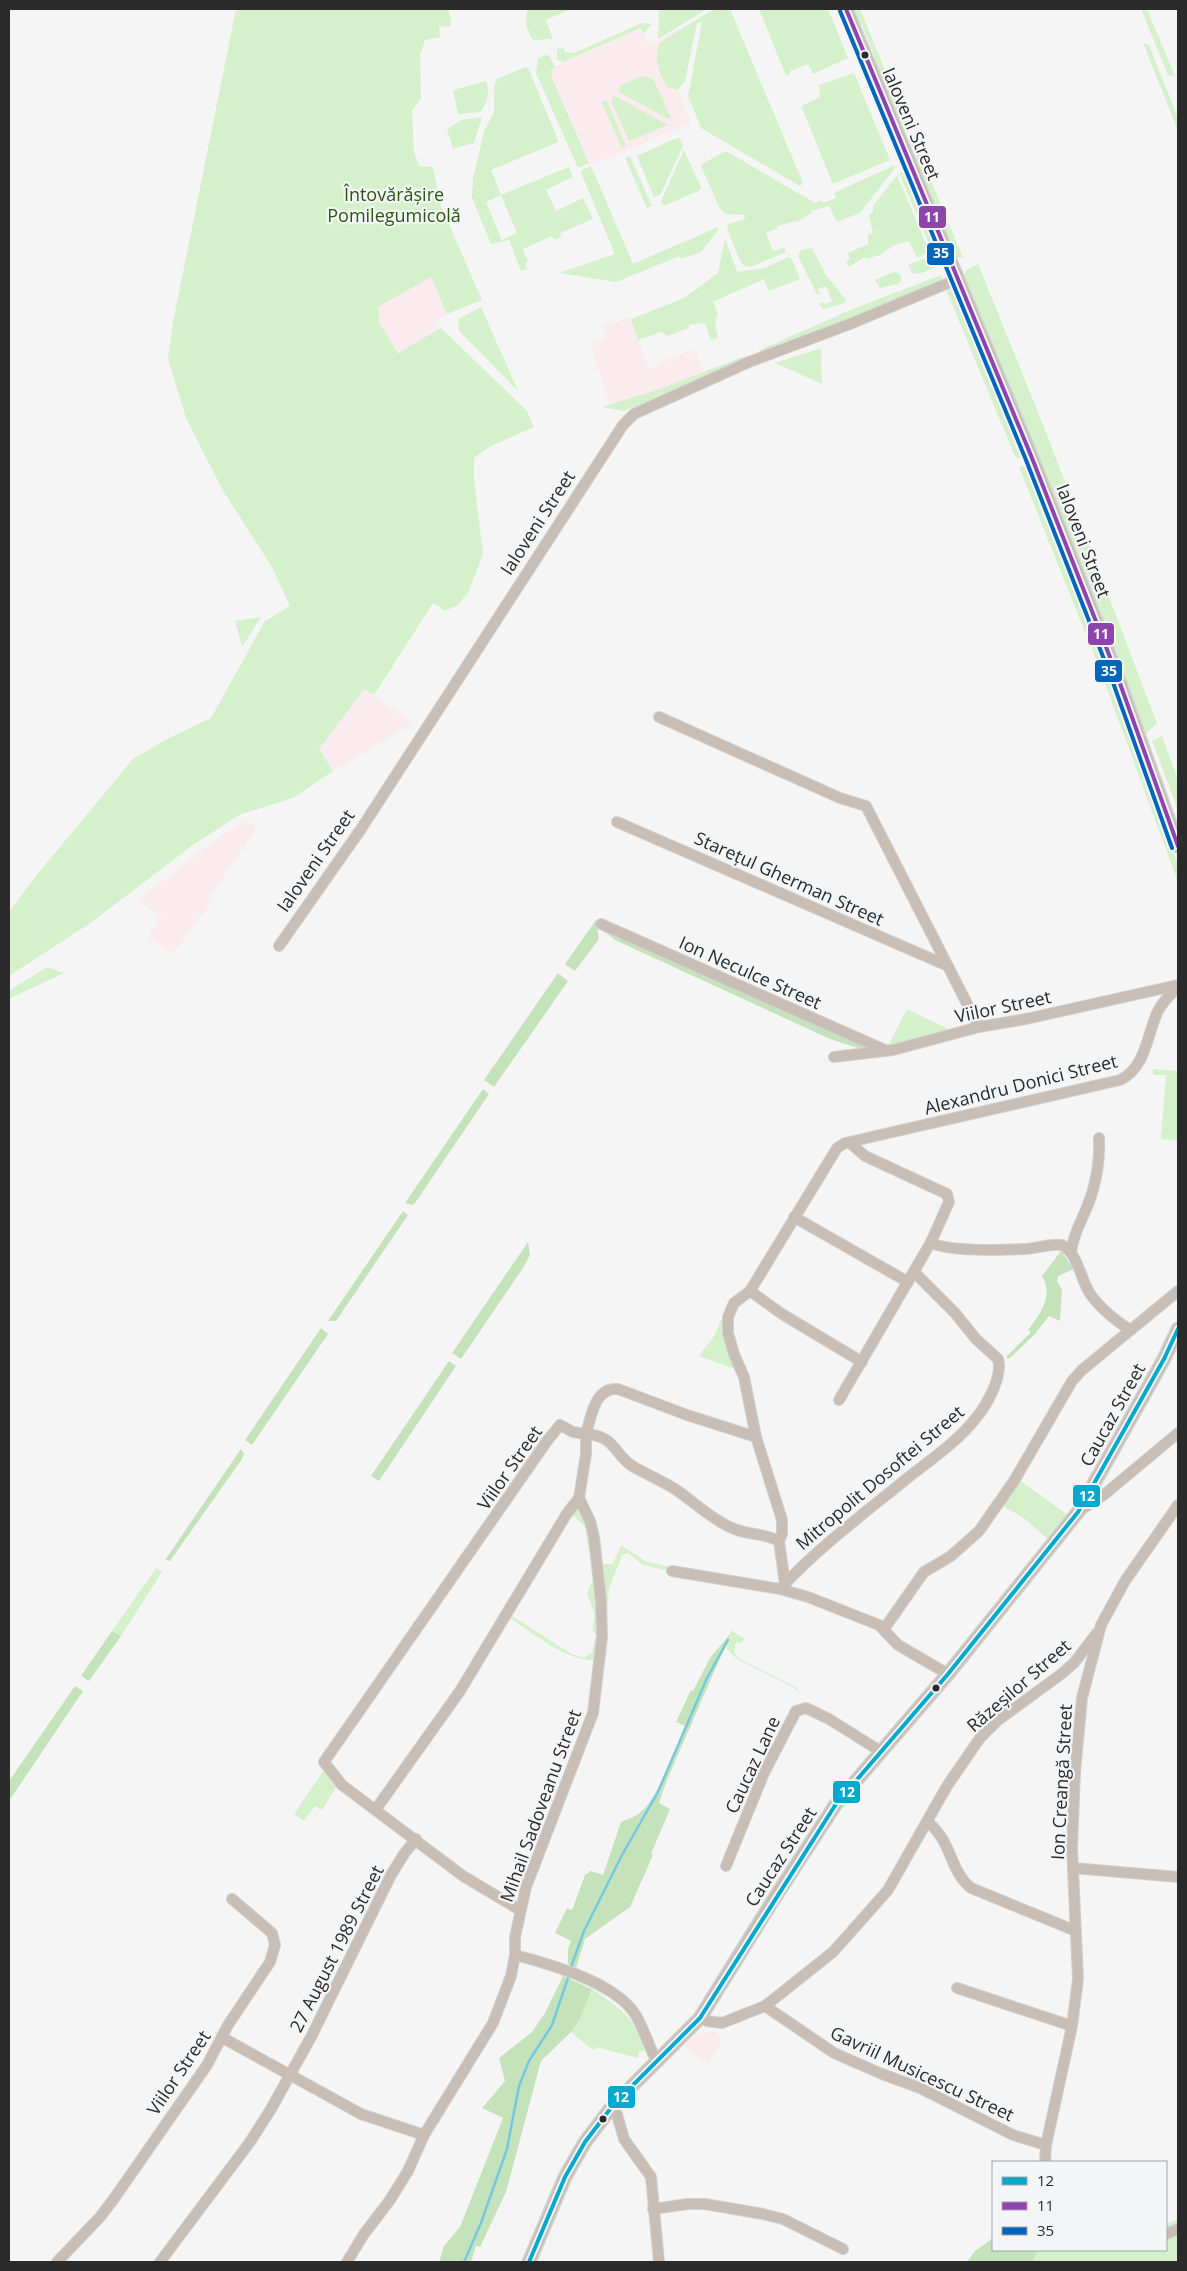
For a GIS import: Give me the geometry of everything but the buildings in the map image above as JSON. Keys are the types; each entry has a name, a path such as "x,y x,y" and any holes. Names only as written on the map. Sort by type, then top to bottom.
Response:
{"street":[{"name":"Ialoveni Street","path":"846,9 958,279 1117,675 1178,846"},
{"name":"Ialoveni Street","path":"279,946 361,829 623,425 634,414 749,362 850,324 958,279"},
{"path":"659,716 840,798 866,806 979,1027"},
{"name":"Starețul Gherman Street","path":"617,822 948,966"},
{"name":"Ion Neculce Street","path":"601,924 886,1051"},
{"name":"Viilor Street","path":"834,1057 886,1051 979,1027 1026,1019 1178,986"},
{"name":"Alexandru Donici Street","path":"756,1437 744,1377 729,1342 727,1325 734,1303 750,1291 836,1148 850,1143 1120,1080 1129,1076 1138,1063 1158,1011 1178,986"},
{"path":"1071,1252 1077,1228 1087,1207 1096,1180 1100,1162 1099,1138"},
{"path":"839,1400 931,1242 949,1202 947,1194 865,1156 850,1143"},
{"path":"794,1216 908,1282"},
{"path":"931,1242 940,1247 958,1249 1024,1249 1057,1244 1062,1245 1071,1252 1090,1293 1104,1310 1130,1330"},
{"name":"Mitropolit Dosoftei Street","path":"782,1587 826,1544 939,1453 970,1425 981,1412 991,1392 1000,1365 994,1355 976,1339 956,1313 914,1272"},
{"path":"750,1291 782,1314 862,1362"},
{"path":"884,1629 924,1572 969,1543 984,1525 1014,1481 1072,1381 1082,1370 1178,1291"},
{"name":"Caucaz Street","path":"528,2262 577,2156 595,2127 656,2060 700,2018 818,1830 880,1751 948,1674 1078,1512 1164,1359 1178,1329"},
{"path":"520,1910 476,1885 376,1808 460,1691 566,1515 579,1498 586,1454 586,1434 592,1412 605,1391 610,1388 618,1389 687,1415 756,1437"},
{"name":"Viilor Street","path":"376,1808 342,1785 324,1762 547,1440 560,1425 573,1432 586,1434"},
{"path":"1078,1512 1105,1494 1178,1432"},
{"name":"Mitropolit Dosoftei Street","path":"586,1434 602,1437 611,1443 633,1467 673,1488 720,1522 742,1532 772,1537 779,1541"},
{"name":"Mitropolit Dosoftei Street","path":"756,1437 782,1520 782,1534 779,1541 782,1587"},
{"name":"Mihail Sadoveanu Street","path":"347,2262 364,2234 390,2200 408,2172 424,2135 493,2024 505,1997 515,1955 514,1937 526,1887 591,1718 595,1703 602,1637 601,1601 594,1537 590,1521 579,1498"},
{"name":"Ion Creangă Street","path":"1046,2161 1046,2145 1072,2026 1078,1979 1073,1868 1075,1772 1082,1698 1101,1626 1125,1581 1177,1509"},
{"path":"672,1571 782,1587 870,1621 884,1629 898,1645 948,1674"},
{"name":"Răzeșilor Street","path":"700,2018 707,2021 722,2022 765,2006 848,1938 888,1890 947,1786 980,1738 997,1721 1060,1676 1074,1663 1101,1626"},
{"name":"Caucaz Lane","path":"726,1866 764,1773 796,1711 806,1708 880,1751"},
{"path":"928,1822 942,1836 960,1877 971,1888 1076,1931"},
{"name":"27 August 1989 Street","path":"160,2262 250,2142 291,2076 391,1875 416,1839"},
{"path":"1073,1868 1178,1877"},
{"name":"Viilor Street","path":"56,2262 100,2217 207,2065 223,2038 228,2025 268,1967 275,1945 272,1933 232,1898"},
{"path":"515,1955 574,1975 608,1991 630,2008 636,2016 656,2060"},
{"path":"957,1988 1072,2026"},
{"name":"Gavriil Musicescu Street","path":"765,2006 834,2054 920,2088 1013,2135 1046,2145"},
{"path":"223,2038 361,2114 424,2135"},
{"path":"614,2104 624,2139 651,2177 659,2262"},
{"path":"653,2209 688,2204 704,2204 763,2214 783,2219 842,2249"}],"shaded area":[{"path":"694,21 678,90 691,123 591,166 549,69 641,28 649,45"},
{"path":"431,277 447,314 436,320 441,328 398,353 380,324 378,307"},
{"path":"631,317 649,370 658,367 657,364 693,349 705,372 610,405 590,343 604,338 606,334 603,326"},
{"path":"364,688 413,723 333,771 319,749"},
{"path":"247,820 257,828 208,899 212,902 173,954 148,937 161,917 138,899 163,879 171,877 174,871 239,823"},
{"path":"714,2030 719,2035 720,2045 708,2064 685,2048 684,2045 694,2037"}],"green space":[{"name":"Întovărășire Pomilegumicolă","path":"236,9 449,9 451,26 439,27 440,37 425,40 420,56 421,98 412,110 414,152 419,166 433,167 441,206 482,300 447,314 431,277 378,307 380,324 398,353 441,328 527,411 534,427 491,446 474,458 474,479 483,554 469,591 458,605 445,611 433,603 374,695 364,689 319,749 333,771 293,798 239,815 193,845 89,924 9,976 9,912 35,877 133,759 167,739 211,718 265,621 290,606 272,567 222,489 186,418 168,359 173,322"},
{"path":"527,9 571,9 546,20 553,39 534,40 531,38 526,25"},
{"path":"659,9 707,9 658,39"},
{"path":"714,9 730,9 803,183 800,186 701,128 688,96 702,22 697,23 685,81 678,90 667,87 664,82 657,60 659,43"},
{"path":"759,9 828,9 848,58 813,74 808,64 790,71 790,74 786,76"},
{"path":"852,9 860,9 908,126 903,133 872,59 875,58 862,25 859,26"},
{"path":"1141,9 1147,9 1175,76 1168,75"},
{"path":"642,23 652,24 643,34 641,28 563,62 557,59 557,49 564,48 564,52 574,53"},
{"path":"1143,43 1149,45 1178,118 1178,131"},
{"path":"545,55 549,56 555,67 551,70 553,74 551,75 589,163 578,168 536,73 538,59"},
{"path":"525,67 528,68 559,142 491,170 501,195 569,167 573,177 546,190 556,211 583,198 593,219 560,233 562,236 554,240 552,236 523,249 528,262 525,263 527,269 521,271 509,240 491,244 472,198 473,178 484,132 494,111 494,85 497,79","holes":["501,195 517,233 502,240 486,202"]},
{"path":"854,73 890,160 833,184 801,106 820,97 819,85"},
{"path":"642,76 653,79 671,118 668,119 619,92 621,85"},
{"path":"486,81 488,97 480,112 458,114 453,90"},
{"path":"614,96 668,125 629,141 611,101"},
{"path":"607,101 626,146 622,148 601,102"},
{"path":"482,117 474,143 453,149 447,129 462,120"},
{"path":"912,134 963,258 954,257 916,163 916,155 909,138"},
{"path":"679,137 683,146 660,195 654,197 637,156"},
{"path":"684,150 701,187 700,190 664,206 661,201"},
{"path":"726,151 815,203 821,200 822,203 836,198 834,193 895,165 895,168 860,213 837,222 829,206 811,211 812,213 796,222 778,226 778,228 766,233 773,251 784,247 786,252 750,267 741,263 727,229 728,224 745,219 744,215 725,214 719,207 701,166"},
{"path":"630,156 652,206 647,208 625,158"},
{"path":"591,166 633,264 718,227 718,230 701,252 681,259 680,256 616,282 559,273 615,254 581,173 582,170"},
{"path":"904,172 939,247 932,250 899,173"},
{"path":"897,175 929,251 917,258 909,241 891,246 883,254 866,259 865,257 849,267 846,261 850,259 848,253 868,244 868,235 873,233 869,216 873,211 873,206"},
{"path":"725,238 737,272 765,268 788,257 792,259 800,279 769,291 764,279 713,302 718,314 715,323 718,336 716,339 711,340 705,323 689,325 689,328 668,336 661,332 638,340 631,319 684,298 718,273"},
{"path":"812,248 826,275 846,300 845,303 823,309 819,304 823,302 824,305 832,301 826,286 818,289 820,294 817,295 798,256 801,250"},
{"path":"941,252 943,256 938,266 919,274 912,273 908,265"},
{"path":"978,264 1044,427 1157,723 1145,735 1101,617 963,277 967,270"},
{"path":"894,272 901,275 901,281 898,284 880,288 875,280"},
{"path":"941,275 942,279 935,284 754,360 760,350 853,309"},
{"path":"948,287 955,287 1024,454 1018,459 1014,454 947,292"},
{"path":"481,307 518,391 459,331 458,319"},
{"path":"821,348 822,384 775,363"},
{"path":"745,356 737,366 624,411 602,407 660,389"},
{"path":"1019,467 1027,468 1088,621 1178,865 1178,882 1097,662"},
{"path":"261,617 242,647 235,621"},
{"path":"1162,736 1178,780 1178,810 1152,741"},
{"path":"596,920 599,939 575,971 565,964"},
{"path":"604,928 873,1049 864,1050 830,1039 615,940 605,932"},
{"path":"47,967 64,973 9,999 9,991"},
{"path":"558,973 568,981 494,1087 484,1080"},
{"path":"907,1009 950,1030 888,1046"},
{"path":"1153,1069 1178,1071 1178,1141 1161,1139 1166,1075 1153,1075"},
{"path":"483,1089 489,1094 415,1203 412,1205 405,1203"},
{"path":"403,1211 408,1215 336,1321 328,1321"},
{"path":"528,1242 530,1255 523,1268 461,1359 452,1353"},
{"path":"1061,1251 1074,1269 1058,1276 1057,1281 1062,1290 1060,1321 1049,1316 1035,1334 1009,1359 1006,1357 1031,1332 1028,1330 1041,1311 1046,1298 1047,1291 1042,1276"},
{"path":"722,1318 726,1318 738,1373 735,1369 699,1356 714,1336"},
{"path":"321,1328 328,1334 252,1445 245,1440"},
{"path":"449,1361 456,1366 379,1481 371,1476"},
{"path":"241,1449 244,1454 242,1459 170,1561 165,1560"},
{"path":"1018,1479 1068,1515 1049,1540 1022,1517 1003,1506"},
{"path":"577,1508 588,1519 599,1600 597,1660 586,1660 564,1652 511,1619 512,1616 570,1653 584,1658 592,1652 596,1635 592,1630 595,1615 587,1594 593,1579 585,1527 572,1514"},
{"path":"621,1545 645,1561 669,1567 668,1571 643,1565 628,1553 622,1555 609,1589 605,1633 601,1564 613,1564"},
{"path":"156,1568 162,1572 121,1636 112,1631"},
{"path":"730,1630 744,1638 742,1643 736,1642 734,1652 738,1658 796,1687 800,1693 793,1687 737,1659 726,1648 731,1633"},
{"path":"112,1631 121,1636 89,1681 81,1676"},
{"path":"731,1633 667,1780 659,1803 670,1809 651,1854 653,1855 630,1907 585,1939 576,1968 568,1964 568,1949 571,1941 555,1933 567,1908 572,1910 585,1875 591,1871 603,1875 621,1822 640,1813 654,1794 685,1726 676,1722 691,1690 693,1691 710,1658"},
{"path":"75,1686 83,1691 9,1801 9,1781"},
{"path":"324,1770 336,1787 322,1810 315,1806 304,1821 294,1814"},
{"path":"563,1976 592,1989 580,2019 571,2032 541,2061 506,2192 480,2247 476,2246 471,2262 439,2262 444,2246 460,2227 503,2118 482,2108 505,2081 499,2058 532,2032 545,2013"},
{"path":"592,1989 619,2009 631,2021 645,2051 639,2051 638,2058 596,2047 595,2050 571,2032 580,2019"},
{"path":"1178,2219 1178,2262 1033,2262 1037,2251 1167,2251 1167,2224"},
{"path":"992,2239 992,2251 1037,2251 1033,2262 967,2262 975,2251"}],"waterway":[{"path":"570,1970 584,1931 622,1855 658,1792 707,1678 728,1640"},
{"path":"464,2262 481,2223 507,2149 519,2086 529,2061 552,2025 569,1975"}],"transit line":[{"name":"11","path":"846,9 1032,458 1117,675 1178,846"},
{"name":"35","path":"840,11 1026,460 1111,677 1172,848"},
{"name":"12","path":"529,2262 565,2177 585,2142 614,2104 700,2018 836,1804 948,1674 1078,1512 1164,1359 1178,1329"}]}
